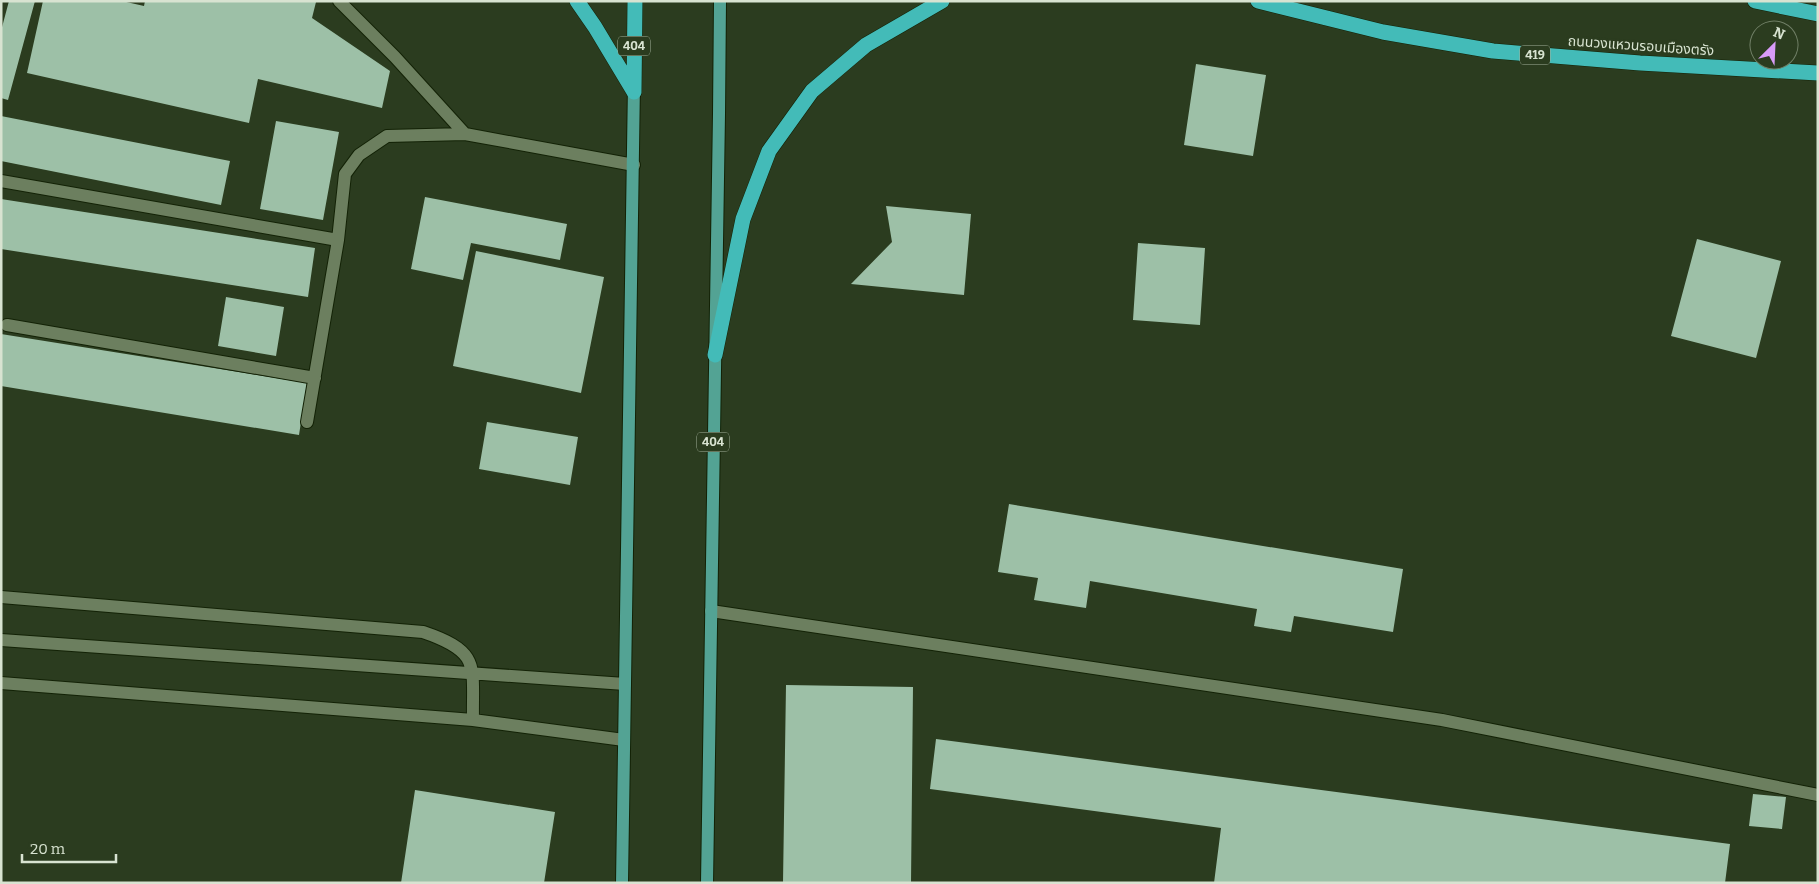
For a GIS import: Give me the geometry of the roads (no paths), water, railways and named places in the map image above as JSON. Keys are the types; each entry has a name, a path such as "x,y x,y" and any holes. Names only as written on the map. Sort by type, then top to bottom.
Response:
{"highway":[{"path":"577,1 595,26 634,92"},
{"name":"404","path":"634,92 635,1"},
{"path":"715,355 743,219 768,151 812,91 866,44 942,1"},
{"path":"1755,1 1817,11"},
{"name":"ถนนวงแหวนรอบเมืองตรัง","path":"1257,2 1383,32 1493,51 1640,64 1818,73"}],"main road":[{"name":"404","path":"707,883 720,1"},
{"name":"404","path":"622,883 634,92"}],"lane":[{"path":"339,1 395,57 465,134"},
{"path":"307,422 338,240 345,174 359,155 387,136 465,134 634,165"},
{"path":"1,181 338,240"},
{"path":"7,326 315,378"},
{"path":"1,597 423,632 443,639 462,650 470,661 473,720"},
{"path":"711,611 1442,720 1818,795"},
{"path":"1,640 625,684"},
{"path":"1,684 473,720 624,740"}]}
